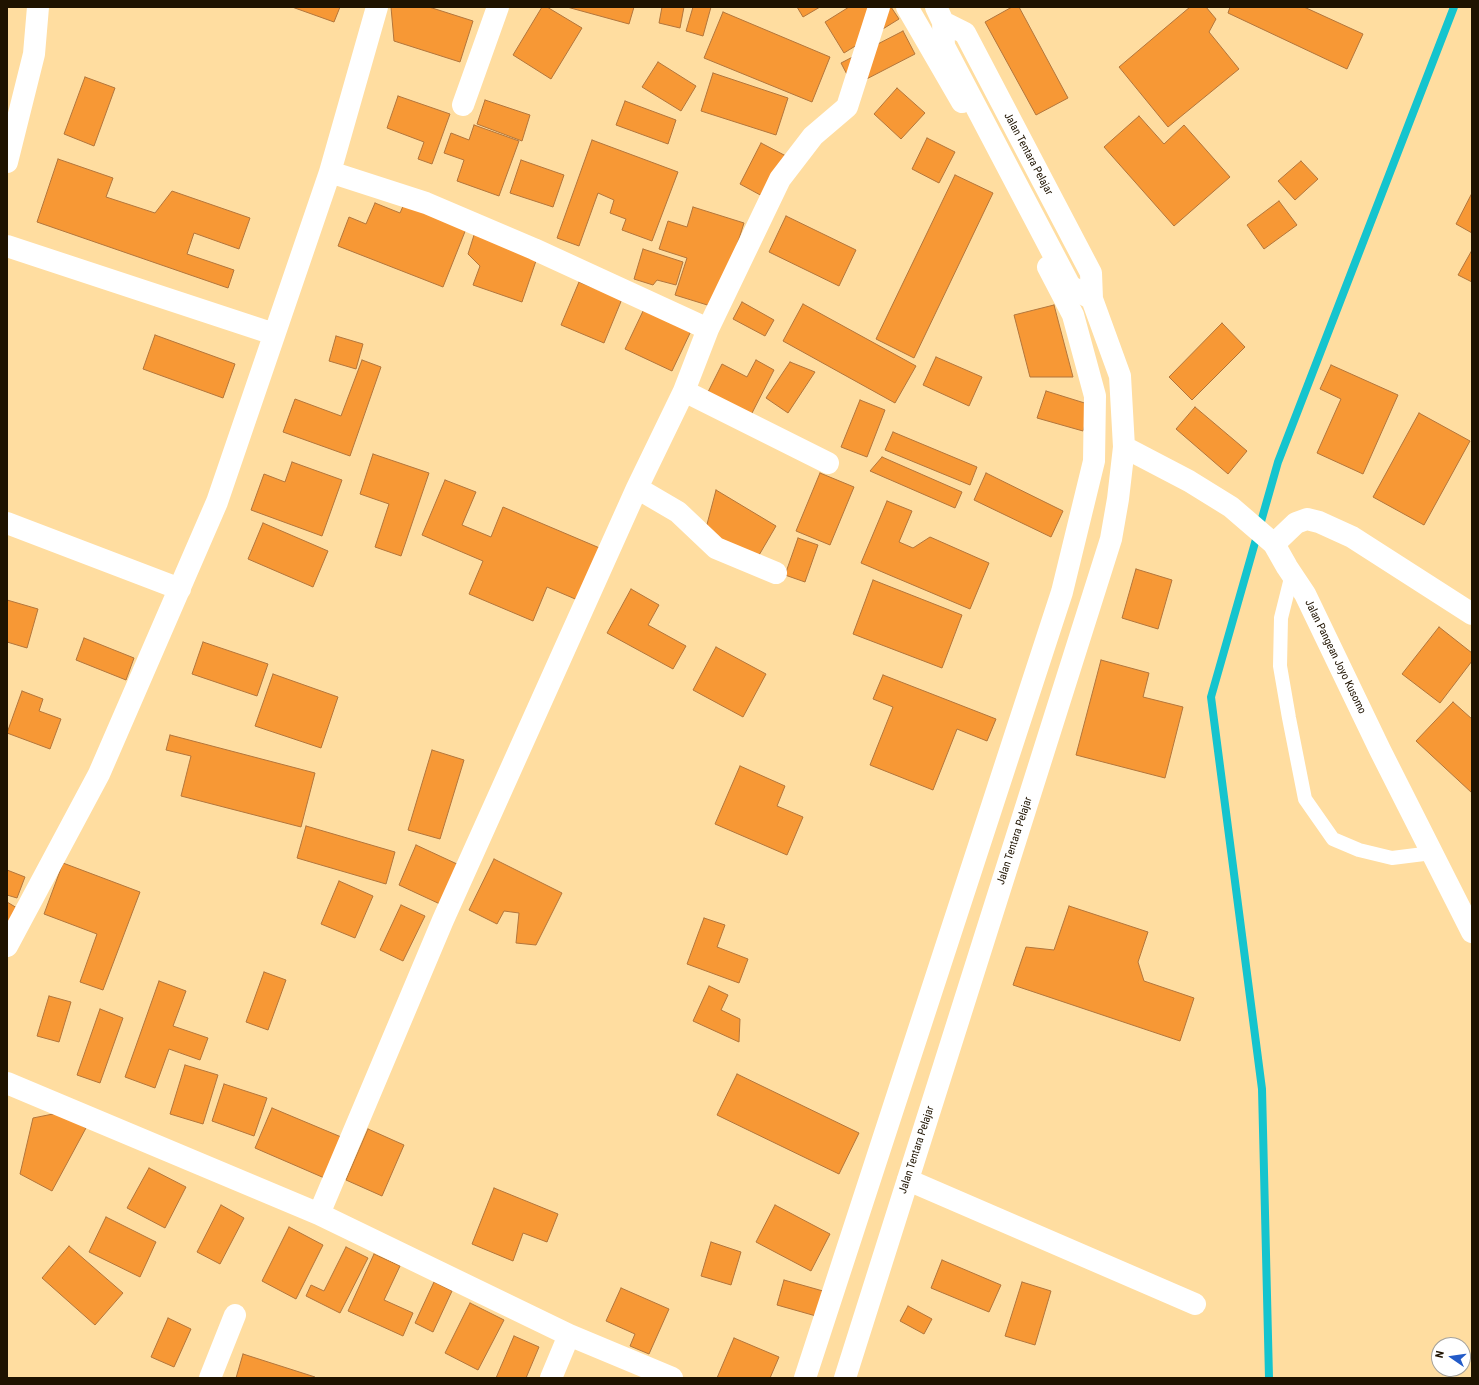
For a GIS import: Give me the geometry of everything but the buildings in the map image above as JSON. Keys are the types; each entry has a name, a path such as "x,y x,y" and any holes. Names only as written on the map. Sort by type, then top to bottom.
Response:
{"street":[{"path":"7,162 34,54 38,7"},
{"path":"7,946 99,774 217,502 330,172 377,7"},
{"path":"463,105 498,7"},
{"path":"319,1214 443,920 637,488 684,391 708,329 780,179 813,136 847,107 879,7"},
{"path":"805,1378 1062,592 1094,461 1095,396 1073,315 965,107 907,7"},
{"name":"Jalan Tentara Pelajar","path":"845,1378 1111,539 1118,500 1124,447 1120,376 1092,299 1070,286 944,46 940,14"},
{"path":"330,172 426,203 534,249 708,329"},
{"path":"7,246 274,334"},
{"path":"684,391 828,463"},
{"name":"Jalan Pangean Joyo Kusomo","path":"1124,447 1189,481 1231,507 1274,544 1304,594 1380,750 1472,932"},
{"path":"637,488 678,512 716,548 776,573"},
{"path":"1274,544 1296,523 1307,519 1319,522 1352,537 1472,614"},
{"path":"7,522 180,589"},
{"path":"7,1083 319,1214 569,1335 672,1378"},
{"path":"908,1180 1195,1304"},
{"path":"210,1378 235,1316"},
{"path":"551,1378 569,1335"}],"lane":[{"path":"1292,574 1281,618 1280,666 1305,799 1333,839 1352,847 1392,858 1432,853"}],"waterway":[{"path":"1269,1378 1262,1089 1211,697 1278,462 1454,7"}]}
